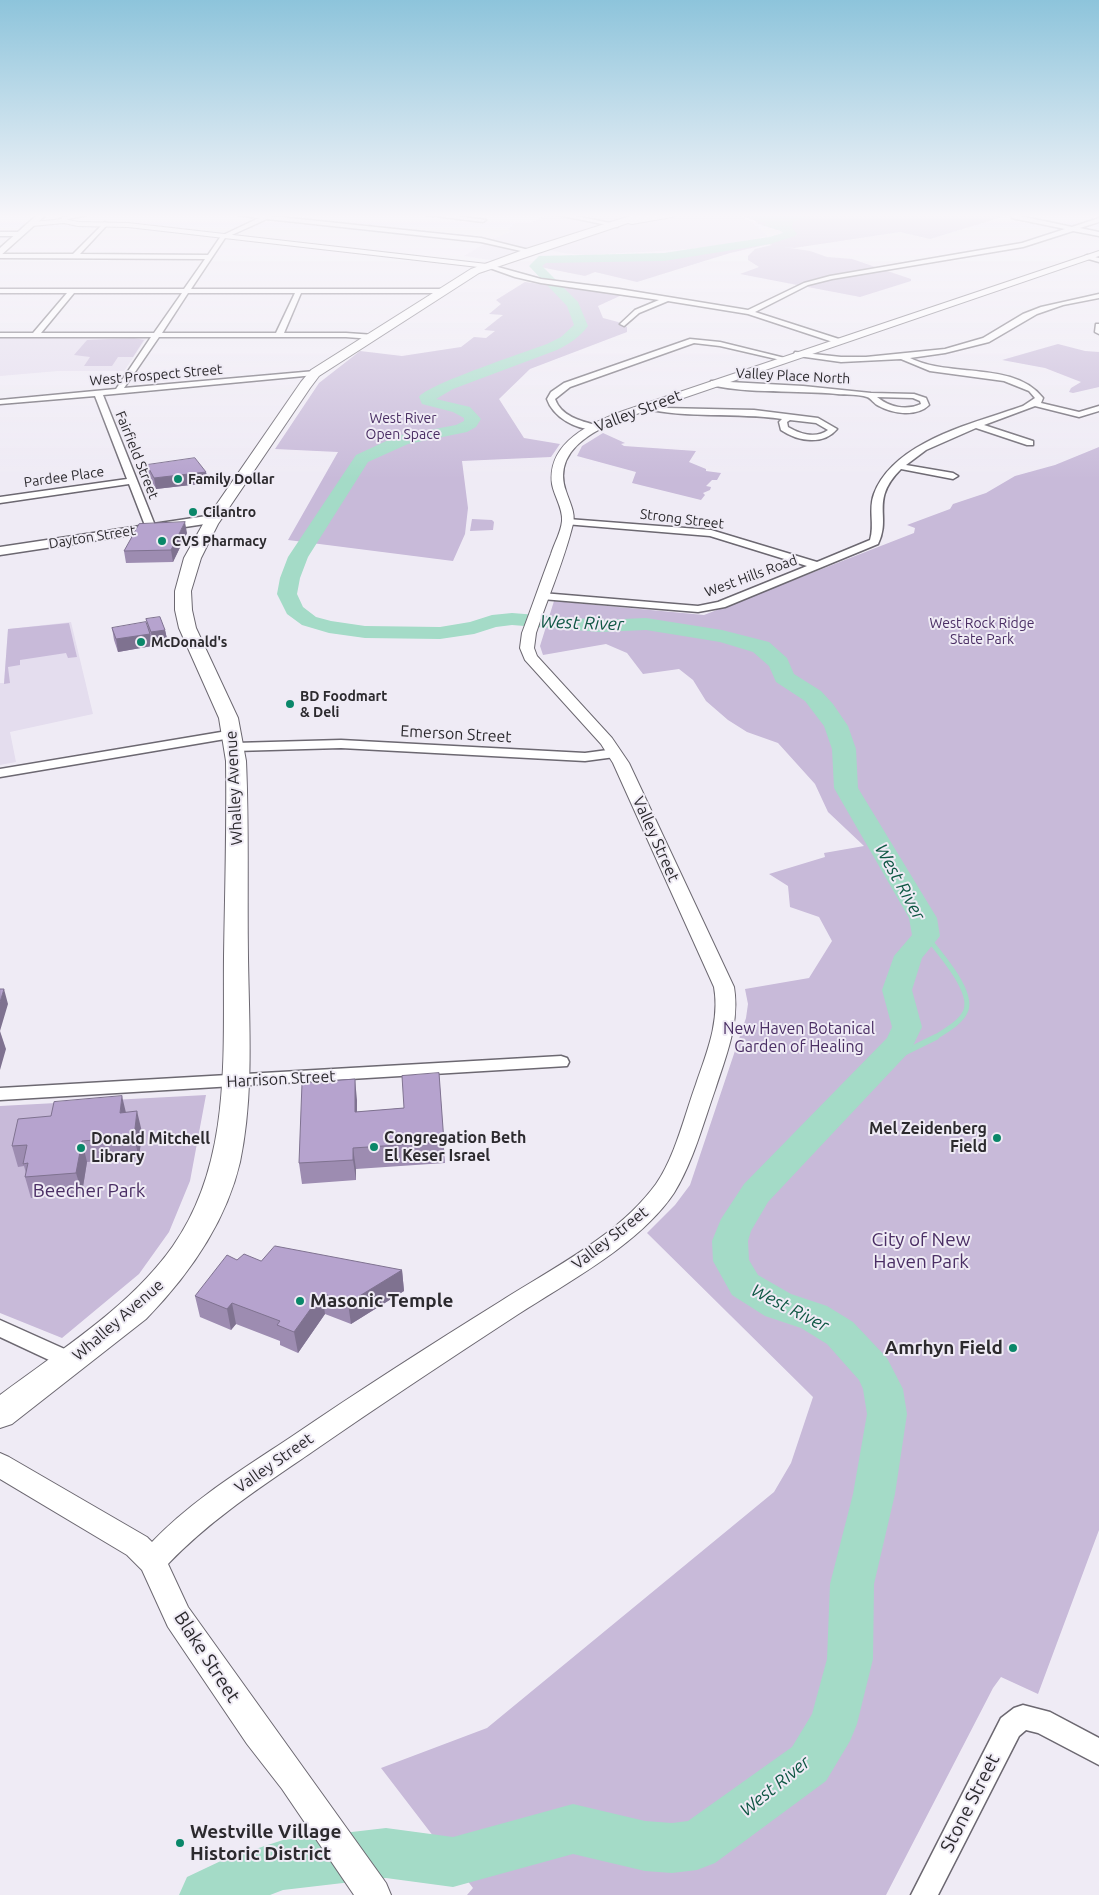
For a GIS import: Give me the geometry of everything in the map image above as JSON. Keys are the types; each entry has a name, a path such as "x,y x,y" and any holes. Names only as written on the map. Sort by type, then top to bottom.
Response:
{"main road":[{"name":"Whalley Avenue","path":"0,1414 71,1361 156,1291 174,1270 201,1225 219,1182 230,1138 235,1082 238,814 234,741 230,722 196,650 182,608 183,589 191,562 213,518 305,385 315,374 427,302"},
{"name":"Dayton Street","path":"0,551 213,518"}],"street":[{"path":"35,335 62,302"},
{"name":"Fairfield Street","path":"119,390 178,302"},
{"path":"279,335 294,302"},
{"path":"624,324 626,319 637,311 658,302"},
{"path":"688,302 748,312 836,341"},
{"path":"748,312 768,302"},
{"name":"Valley Street","path":"152,1561 175,1537 201,1515 300,1444 402,1376 596,1253 640,1218 665,1188 680,1158 714,1061 726,1017 726,995 718,973 615,753 594,726 530,656 526,648 528,633 568,522 558,486 557,470 568,449 581,434 646,406 953,302"},
{"path":"798,354 844,358 902,357 944,351 997,336 1035,312 1066,302"},
{"path":"1099,326 1099,332"},
{"path":"0,335 346,335 372,337"},
{"path":"593,428 559,412 552,406 551,399 554,394 567,385 693,341 720,344 785,358"},
{"path":"902,357 916,365 929,368 1001,378 1020,383 1038,394 1039,398 1036,404"},
{"name":"West Prospect Street","path":"0,402 315,374"},
{"name":"Valley Place North","path":"714,383 729,386 914,396 925,403 922,408 916,410 897,410 876,401 871,395"},
{"name":"Fairfield Street","path":"98,392 151,528"},
{"path":"899,466 932,444 1036,404 1079,415 1099,408"},
{"path":"646,406 663,410 754,412 818,421 833,429 827,434 810,437 799,436 784,428 783,422 788,417"},
{"path":"977,426 1030,443"},
{"path":"899,466 953,476"},
{"name":"West Hills Road","path":"542,596 683,609 708,608 730,602 874,542 877,534 876,504 879,494 884,483 899,466"},
{"name":"Pardee Place","path":"0,500 132,481"},
{"name":"Strong Street","path":"568,522 711,534 819,566"},
{"name":"Emerson Street","path":"0,773 234,741 341,744 572,756 615,753"},
{"name":"Harrison Street","path":"0,1094 561,1062"},
{"path":"0,1328 71,1361"},
{"name":"Blake Street","path":"0,1465 137,1546 152,1561 178,1617 374,1895"},
{"name":"Stone Street","path":"924,1895 1010,1727 1023,1716 1041,1721 1099,1752"}],"shaded area":[{"path":"144,337 146,339 124,371 58,371 0,376 0,338"},
{"path":"71,622 93,714 10,732 16,762 0,765 0,683 4,683 8,629"}],"green space":[{"name":"West River Open Space","path":"499,302 606,302 598,306 603,318 618,322 627,327 627,332 530,369 499,399 524,438 560,444 551,457 462,461 468,508 465,534 453,561 288,540 338,452 275,449 319,383 360,351 402,356 461,347 474,337 486,338 495,331 484,330 503,315 489,314 501,304"},
{"path":"134,338 144,340 133,357 118,357 112,366 84,366 90,357 74,355 87,340"},
{"path":"1058,344 1085,351 1099,352 1099,387 1073,393 1069,392 1071,388 1081,382 1045,368 1002,360"},
{"path":"603,433 625,443 621,444 624,446 696,451 689,462 706,469 706,471 721,473 717,480 712,480 706,486 711,487 710,490 703,493 705,495 701,500 632,483 636,472 577,456 582,446"},
{"name":"City of New Haven Park","path":"1099,447 1099,1530 1038,1694 1001,1677 993,1688 886,1895 467,1895 473,1888 381,1768 487,1728 774,1492 791,1463 813,1397 647,1233 675,1205 690,1185 746,1018 748,1004 745,989 809,978 832,941 819,917 790,907 788,886 769,874 825,857 824,853 864,846 828,812 815,784 778,743 747,732 728,720 706,701 693,680 679,669 643,674 627,653 606,644 543,655 540,646 554,601 704,615 914,533 915,528 907,525 950,509 953,504 986,493 1015,476 1055,465"},
{"path":"472,519 492,520 494,522 493,530 470,531"},
{"path":"69,623 77,657 68,658 66,653 20,660 20,665 8,667 10,683 4,684 8,629"},
{"name":"Beecher Park","path":"206,1095 190,1181 169,1232 139,1274 62,1338 0,1313 0,1106"}],"building":[{"path":"195,458 206,472 154,478 147,465"},
{"path":"185,522 171,550 124,551 139,524"},
{"path":"160,617 165,630 151,632 146,619"},
{"path":"146,622 150,634 116,639 112,628"},
{"path":"0,989 4,989 0,1002"},
{"name":"Congregation Beth El Keser Israel","path":"439,1073 444,1142 353,1148 353,1160 299,1163 302,1083 355,1079 355,1112 404,1108 402,1076"},
{"path":"122,1096 120,1113 137,1111 134,1137 82,1141 76,1173 25,1177 28,1163 23,1164 27,1145 12,1146 18,1119 51,1116 54,1102"},
{"path":"275,1246 402,1270 348,1303 322,1293 294,1332 277,1325 280,1321 232,1303 227,1309 195,1296 227,1255 237,1260 244,1254 261,1261"}],"waterway":[{"name":"West River","path":"205,1895 225,1885 283,1865 386,1853 453,1862 573,1829 645,1846 672,1848 697,1845 809,1764 833,1724 850,1659 852,1584 874,1494 887,1414 883,1389 873,1369 840,1333 814,1317 778,1305 745,1285 731,1261 730,1241 734,1229 756,1193 900,1043 907,1027 897,990 908,956 926,936 923,918 846,788 844,749 836,726 825,709 813,696 784,677 779,663 761,647 722,636 646,624 600,626 512,619 492,621 474,628 440,633 365,632 329,627 309,621 294,610 287,594 290,578 298,557 362,459 403,440 461,429 470,424 473,419 465,411 428,401 427,397 448,386 566,340 581,326 571,302"},
{"path":"926,936 960,982 967,1002 966,1010 961,1018 953,1026 934,1038"},
{"path":"879,1065 934,1038"}],"place":[{"name":"Family Dollar","path":"178,479"},
{"name":"Cilantro","path":"193,512"},
{"name":"CVS Pharmacy","path":"162,541"},
{"name":"McDonald's","path":"141,642"},
{"name":"BD Foodmart & Deli","path":"290,704"},
{"name":"Mel Zeidenberg Field","path":"997,1138"},
{"name":"Congregation Beth El Keser Israel","path":"374,1147"},
{"name":"Donald Mitchell Library","path":"81,1148"},
{"name":"Masonic Temple","path":"300,1301"},
{"name":"Amrhyn Field","path":"1013,1348"},
{"name":"Westville Village Historic District","path":"180,1843"}],"park label":[{"name":"West Rock Ridge State Park","path":"982,632"},
{"name":"New Haven Botanical Garden of Healing","path":"799,1038"}]}
